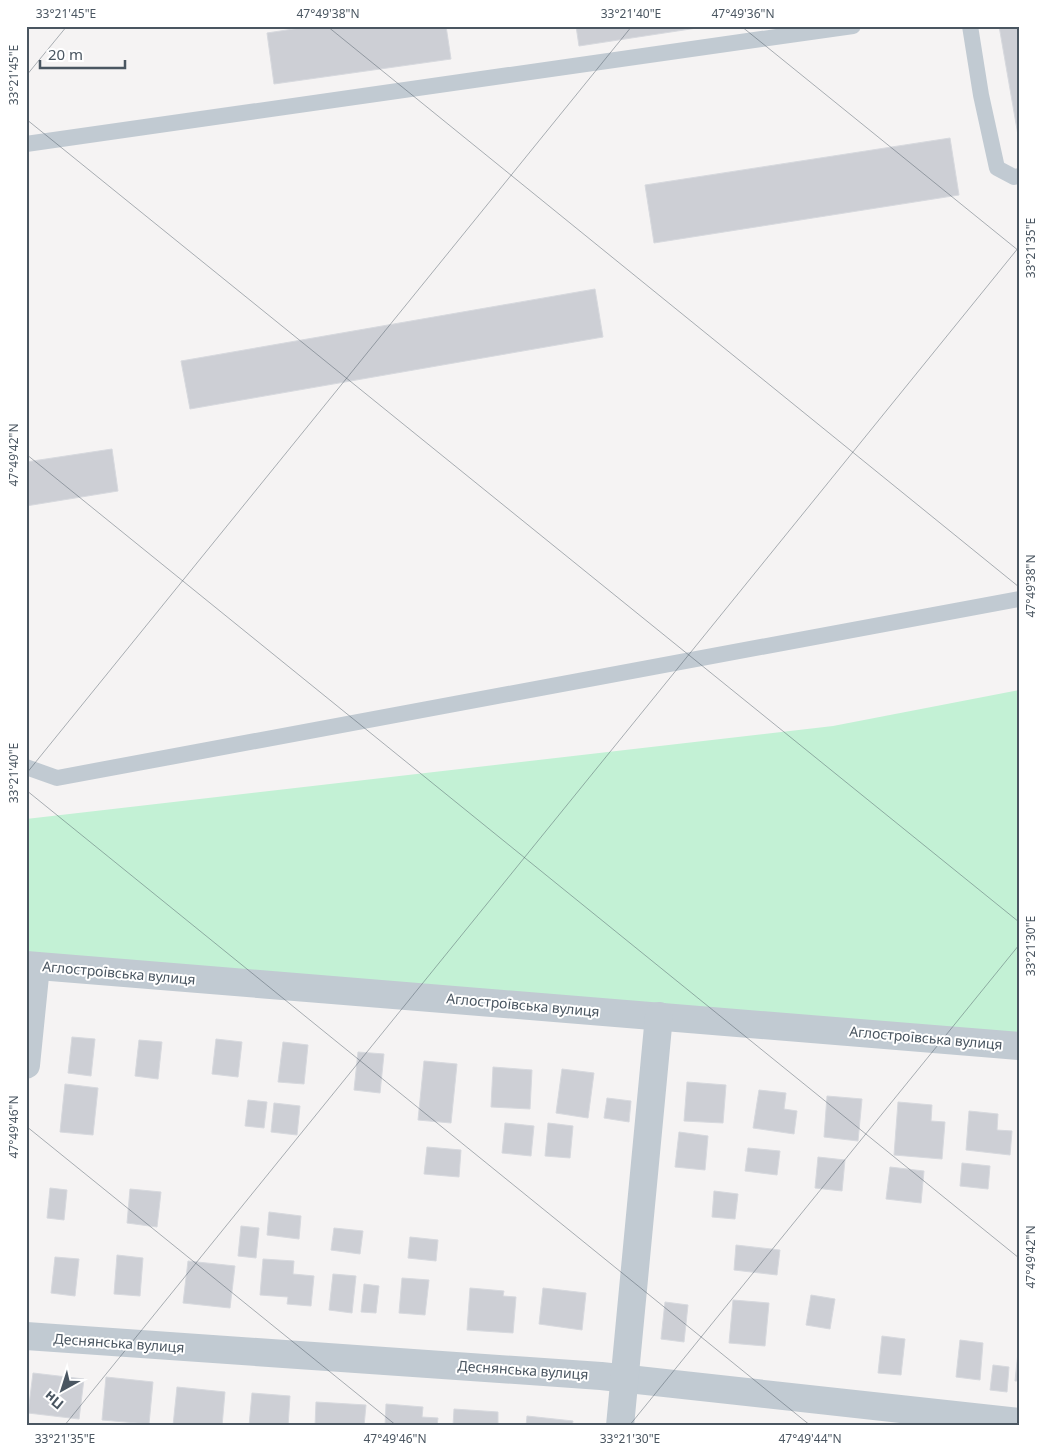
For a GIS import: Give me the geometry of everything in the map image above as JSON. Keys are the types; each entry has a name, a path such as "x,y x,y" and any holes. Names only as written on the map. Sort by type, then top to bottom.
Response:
{"street":[{"name":"Аглостроївська вулиця","path":"31,966 1019,1046"},
{"path":"26,1066 31,966"},
{"path":"620,1426 659,1016"},
{"name":"Деснянська вулиця","path":"26,1336 624,1378 1019,1422"}],"lane":[{"path":"26,144 853,26"},
{"path":"970,26 981,95 997,168 1014,177 1019,176"},
{"path":"26,766 57,778 1019,599"}],"green space":[{"path":"1019,690 1019,1046 26,965 26,819 833,726"}],"building":[{"path":"313,26 446,26 451,59 274,84 267,33"},
{"path":"576,26 710,26 579,46"},
{"path":"999,26 1019,26 1019,141"},
{"path":"950,138 959,195 654,243 645,185"},
{"path":"595,289 603,337 190,409 181,361"},
{"path":"112,449 118,491 26,506 26,462"},
{"path":"72,1037 95,1039 91,1076 68,1073"},
{"path":"216,1039 242,1042 238,1077 212,1074"},
{"path":"139,1040 162,1042 158,1079 135,1076"},
{"path":"283,1042 308,1045 304,1084 278,1082"},
{"path":"358,1052 384,1054 380,1093 354,1090"},
{"path":"424,1061 457,1064 451,1123 418,1120"},
{"path":"493,1067 532,1070 530,1109 491,1107"},
{"path":"562,1069 594,1073 588,1118 556,1113"},
{"path":"687,1082 726,1085 723,1123 684,1121"},
{"path":"65,1084 98,1088 93,1135 60,1132"},
{"path":"759,1090 786,1093 784,1109 797,1111 794,1134 753,1128"},
{"path":"827,1096 862,1099 858,1141 824,1137"},
{"path":"607,1098 631,1101 629,1122 604,1118"},
{"path":"248,1100 267,1102 264,1128 245,1126"},
{"path":"898,1102 932,1105 931,1121 945,1122 942,1159 894,1155"},
{"path":"274,1103 300,1106 297,1135 271,1132"},
{"path":"969,1111 998,1114 997,1130 1012,1131 1010,1155 966,1150"},
{"path":"505,1123 534,1126 531,1156 502,1153"},
{"path":"548,1123 573,1126 570,1158 545,1156"},
{"path":"679,1132 708,1136 705,1170 675,1167"},
{"path":"427,1147 461,1150 459,1177 424,1174"},
{"path":"748,1148 780,1151 777,1175 745,1171"},
{"path":"818,1157 845,1160 842,1191 815,1188"},
{"path":"962,1163 990,1166 988,1189 960,1186"},
{"path":"890,1167 924,1171 921,1203 886,1199"},
{"path":"50,1188 67,1190 64,1220 47,1218"},
{"path":"130,1189 161,1192 157,1227 127,1223"},
{"path":"714,1191 738,1194 735,1219 712,1217"},
{"path":"269,1212 301,1216 299,1239 267,1235"},
{"path":"241,1226 259,1228 256,1258 238,1256"},
{"path":"334,1228 363,1231 360,1254 331,1250"},
{"path":"410,1237 438,1240 436,1261 408,1258"},
{"path":"736,1245 780,1250 777,1275 734,1270"},
{"path":"117,1255 143,1258 140,1296 114,1294"},
{"path":"55,1257 79,1259 75,1296 51,1293"},
{"path":"263,1259 294,1261 293,1274 314,1276 311,1306 287,1304 288,1297 260,1295"},
{"path":"188,1261 235,1266 230,1308 183,1303"},
{"path":"333,1274 356,1276 352,1313 329,1310"},
{"path":"402,1278 429,1280 425,1315 399,1313"},
{"path":"364,1284 379,1286 376,1313 361,1312"},
{"path":"470,1288 504,1291 503,1296 516,1297 513,1333 467,1330"},
{"path":"543,1288 586,1293 582,1330 539,1324"},
{"path":"811,1295 835,1299 830,1329 806,1325"},
{"path":"733,1300 769,1303 765,1346 729,1343"},
{"path":"665,1302 688,1305 684,1342 661,1339"},
{"path":"882,1336 905,1339 901,1375 878,1373"},
{"path":"960,1340 983,1343 980,1380 956,1377"},
{"path":"1018,1352 1019,1381 1015,1381"},
{"path":"993,1365 1009,1367 1007,1392 990,1390"},
{"path":"33,1373 84,1379 79,1419 28,1413"},
{"path":"106,1377 153,1382 149,1424 102,1420"},
{"path":"177,1387 225,1392 222,1426 173,1426"},
{"path":"252,1393 290,1396 288,1426 249,1426"},
{"path":"316,1402 366,1405 364,1426 315,1426"},
{"path":"386,1404 423,1407 422,1417 438,1418 437,1426 385,1426"},
{"path":"454,1409 498,1412 498,1426 453,1426"},
{"path":"527,1416 573,1421 572,1426 526,1426"}]}
